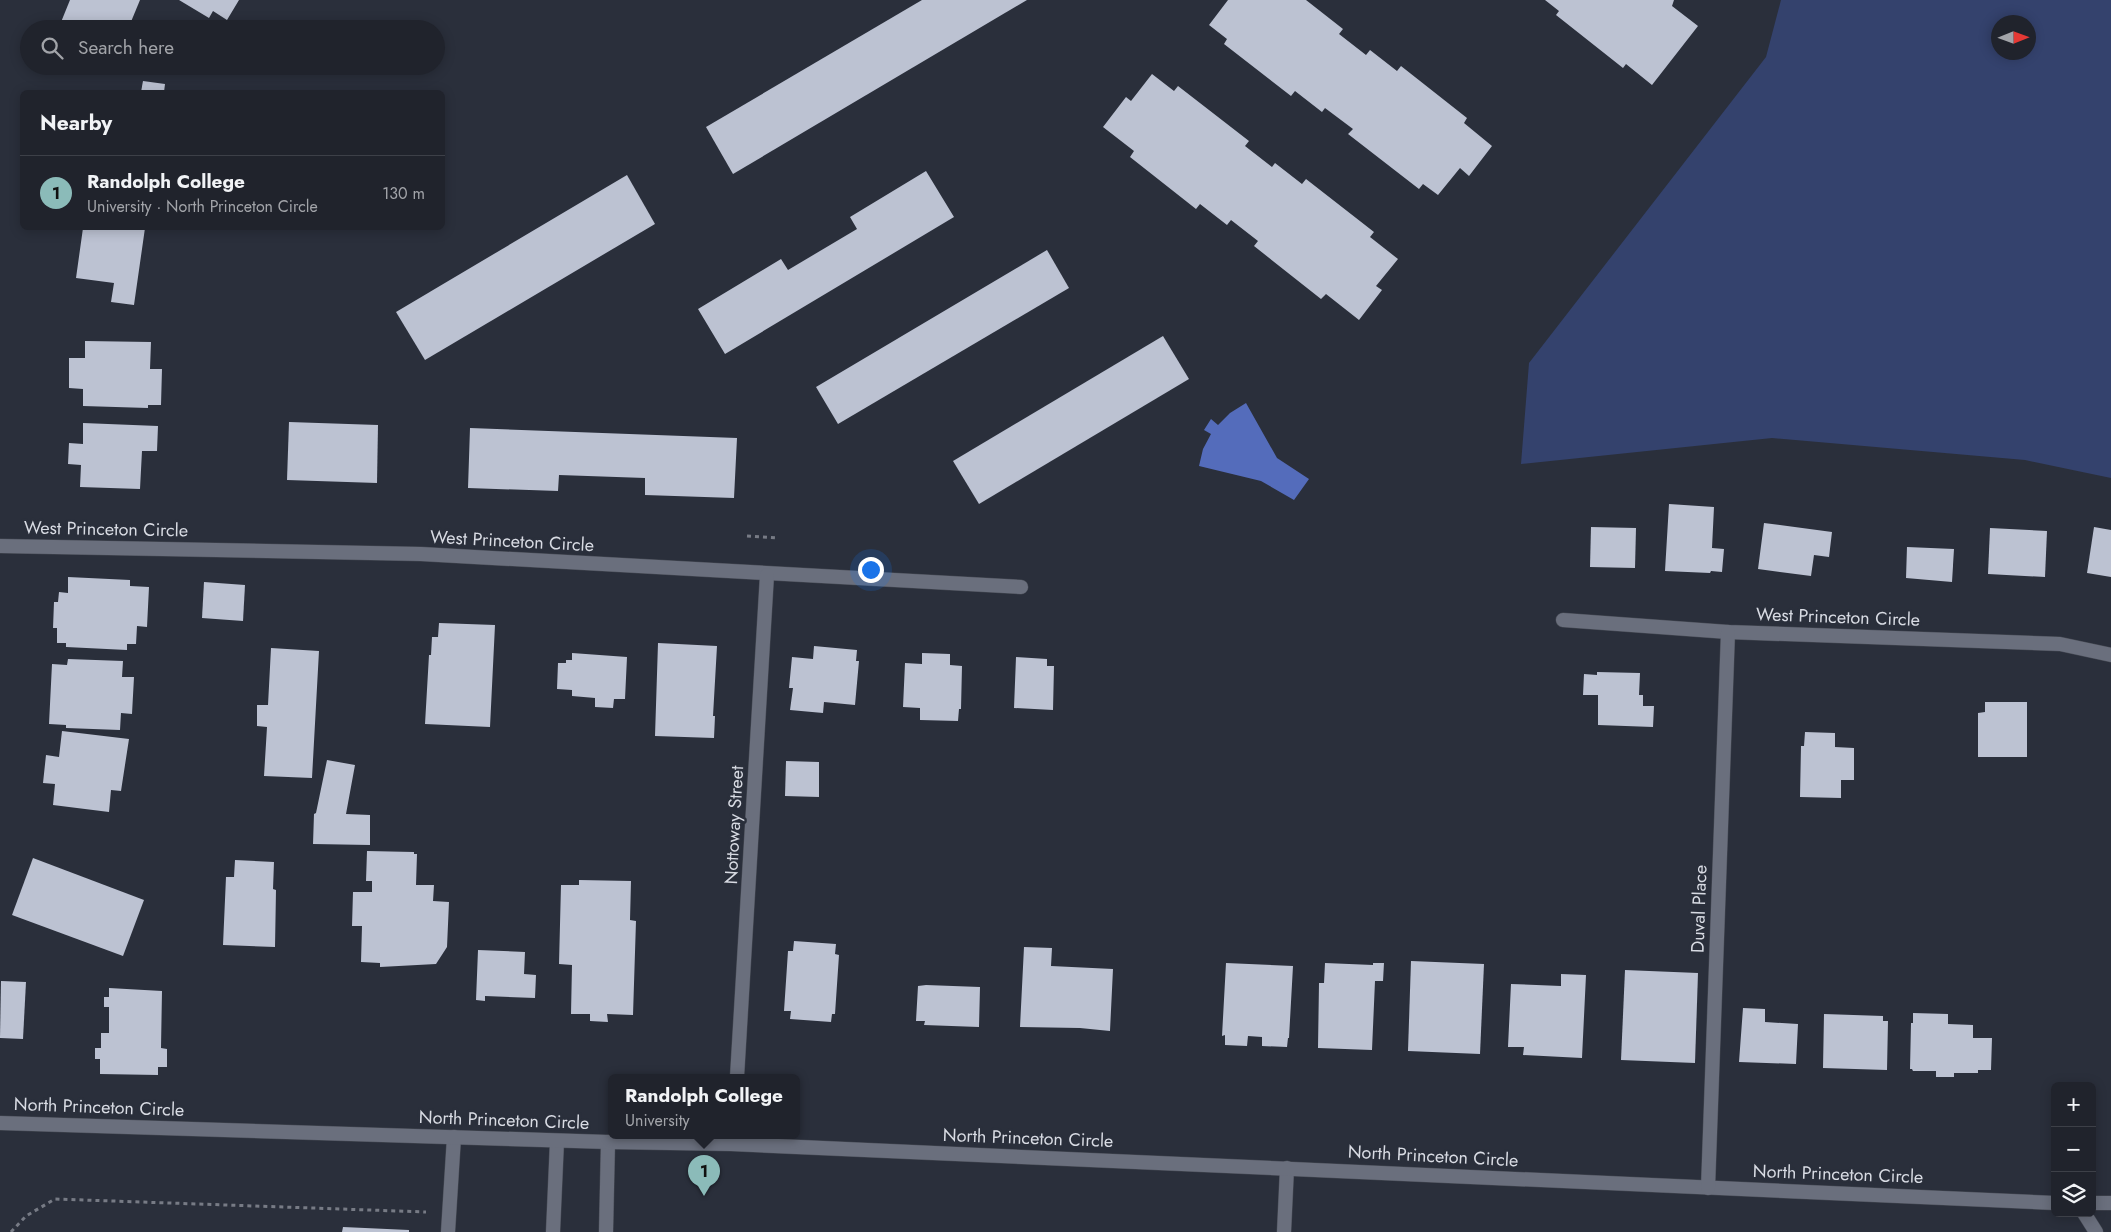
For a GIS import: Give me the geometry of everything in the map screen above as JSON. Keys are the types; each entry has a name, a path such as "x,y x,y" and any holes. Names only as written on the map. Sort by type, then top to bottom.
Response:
{"street":[{"name":"West Princeton Circle","path":"0,546 421,554 1021,587"},
{"name":"Nottoway Street","path":"738,1074 767,574"},
{"name":"West Princeton Circle","path":"1563,620 1728,632 2060,644 2111,655"},
{"name":"Duval Place","path":"1708,1188 1728,632"},
{"name":"North Princeton Circle","path":"0,1123 557,1141 732,1140 1708,1188 2051,1202"},
{"path":"448,1232 454,1138"},
{"path":"553,1232 557,1141"},
{"path":"606,1232 608,1142"},
{"path":"1284,1232 1287,1168"},
{"path":"2096,1204 2111,1203"},
{"path":"2087,1217 2096,1232"}],"path":[{"path":"747,536 777,538"},
{"path":"10,1232 26,1216 55,1199 449,1213"}],"shaded area":[{"path":"1781,0 2111,0 2111,478 2025,460 1772,438 1521,464 1529,363 1766,57"}],"water":[{"path":"1246,403 1277,458 1309,479 1294,500 1261,481 1199,466 1203,449 1211,434 1204,430 1211,419 1218,425 1230,413"}],"building":[{"path":"70,0 140,0 132,20 62,20"},
{"path":"179,0 239,0 227,20 213,11 209,18"},
{"path":"922,0 1027,0 733,174 706,127"},
{"path":"1228,0 1306,0 1343,29 1339,34 1366,55 1370,50 1397,71 1401,66 1467,118 1464,123 1492,146 1469,176 1460,168 1438,195 1423,184 1419,189 1348,134 1353,129 1325,108 1322,112 1295,91 1291,96 1224,44 1227,39 1209,25"},
{"path":"1545,0 1674,0 1672,6 1698,26 1652,85 1626,64 1623,68 1556,15 1559,11"},
{"path":"1152,74 1174,91 1178,86 1249,141 1245,146 1272,167 1275,163 1302,184 1306,179 1374,232 1370,237 1398,259 1376,286 1382,290 1359,320 1326,294 1321,299 1254,246 1258,241 1231,220 1227,225 1200,204 1196,209 1130,157 1134,151 1103,127 1126,97 1131,101"},
{"path":"143,81 165,84 164,90 141,90"},
{"path":"926,171 954,217 725,354 698,309 781,259 788,270 857,229 850,217"},
{"path":"627,175 655,224 425,360 396,312"},
{"path":"83,230 145,230 134,305 111,302 114,283 76,278"},
{"path":"1047,250 1069,288 838,424 816,387"},
{"path":"1163,336 1189,379 979,504 953,461"},
{"path":"85,341 151,342 150,369 162,369 161,405 148,405 148,408 83,406 83,389 69,388 69,358 85,358"},
{"path":"289,422 378,425 377,483 287,480"},
{"path":"83,423 158,426 157,451 142,451 140,489 80,487 81,465 68,464 69,443 83,444"},
{"path":"470,428 737,438 734,498 645,495 645,478 559,475 558,491 468,488"},
{"path":"1669,504 1714,507 1712,548 1724,549 1722,572 1665,571"},
{"path":"1764,523 1832,532 1829,557 1814,555 1811,576 1758,569"},
{"path":"1591,527 1636,528 1635,568 1590,567"},
{"path":"2094,527 2111,530 2111,577 2087,573"},
{"path":"1990,528 2047,531 2045,577 1988,574"},
{"path":"1907,547 1954,549 1952,582 1906,578"},
{"path":"68,577 130,580 130,586 149,587 147,627 137,626 136,644 127,644 127,650 66,647 66,643 57,643 57,628 53,628 54,602 58,602 59,592 68,593"},
{"path":"204,582 245,585 243,621 202,618"},
{"path":"439,623 495,625 490,727 425,724 429,655 431,655 432,637 438,637"},
{"path":"658,643 717,646 713,716 715,716 714,738 655,736"},
{"path":"814,646 857,650 856,661 859,661 855,705 824,702 823,713 790,710 793,688 789,688 792,657 813,659"},
{"path":"271,648 319,651 312,778 264,776 267,727 257,726 257,705 268,705"},
{"path":"572,653 627,657 625,699 614,699 613,708 595,707 595,698 572,696 572,690 557,689 558,663 566,663 566,660 572,660"},
{"path":"922,653 950,654 950,665 962,666 961,709 959,709 958,721 920,720 920,708 903,707 905,663 922,664"},
{"path":"1016,657 1047,659 1047,666 1054,666 1053,710 1014,708"},
{"path":"68,659 123,661 122,677 134,677 132,714 121,713 120,730 66,728 66,725 49,724 52,664 67,665"},
{"path":"1597,672 1640,673 1639,695 1643,695 1643,706 1654,706 1653,727 1598,725 1598,695 1583,695 1584,674 1597,675"},
{"path":"1985,702 2027,702 2027,757 1978,757 1978,713 1985,712"},
{"path":"62,731 129,739 121,791 111,790 109,812 53,805 55,784 43,783 46,755 59,757"},
{"path":"1805,732 1835,733 1835,747 1854,748 1854,780 1841,780 1841,798 1800,797 1801,746 1804,746"},
{"path":"327,760 355,765 346,814 370,815 370,845 313,844 314,814 316,813"},
{"path":"786,761 819,762 819,797 785,796"},
{"path":"367,851 414,852 414,854 417,854 416,885 434,885 433,901 449,902 447,947 436,964 380,967 380,963 361,962 362,926 352,926 353,892 372,892 372,881 366,881"},
{"path":"33,858 144,900 123,956 12,915"},
{"path":"235,860 274,862 273,889 276,890 275,947 223,945 226,877 234,877"},
{"path":"579,880 631,881 630,920 636,921 633,1015 607,1014 608,1022 590,1021 590,1014 571,1014 572,965 559,964 561,885 579,885"},
{"path":"794,941 836,944 835,954 839,955 835,1014 832,1014 831,1022 790,1019 791,1011 784,1011 788,951 793,951"},
{"path":"1024,947 1052,948 1051,966 1113,969 1110,1031 1080,1028 1020,1027"},
{"path":"478,950 525,952 524,974 536,975 535,998 485,996 485,1001 476,1000"},
{"path":"1411,961 1484,964 1480,1054 1408,1051"},
{"path":"1226,963 1293,966 1287,1047 1262,1046 1262,1037 1248,1036 1247,1046 1225,1045 1225,1035 1222,1036"},
{"path":"1325,963 1373,965 1373,963 1384,963 1383,981 1375,981 1372,1050 1318,1048 1319,983 1324,983"},
{"path":"1625,970 1698,973 1695,1063 1621,1060"},
{"path":"1561,974 1586,975 1582,1058 1523,1055 1524,1047 1508,1047 1511,984 1561,986"},
{"path":"1,981 26,982 23,1039 0,1038"},
{"path":"918,986 980,987 979,1027 924,1025 925,1021 916,1021"},
{"path":"109,988 162,991 161,1048 167,1049 167,1067 158,1067 158,1075 100,1074 100,1059 95,1059 95,1048 101,1048 101,1033 109,1033 109,1007 104,1007 104,997 109,997"},
{"path":"1743,1008 1765,1009 1765,1022 1798,1024 1796,1064 1739,1062"},
{"path":"1913,1013 1948,1014 1948,1024 1973,1025 1973,1038 1992,1038 1991,1070 1978,1070 1978,1073 1954,1073 1954,1077 1936,1077 1936,1071 1913,1071 1910,1069"},
{"path":"1824,1014 1883,1016 1883,1021 1888,1021 1887,1070 1823,1068"},
{"path":"343,1227 409,1230 409,1232 342,1232"}],"place":[{"name":"Randolph College","path":"704,1196"}]}
